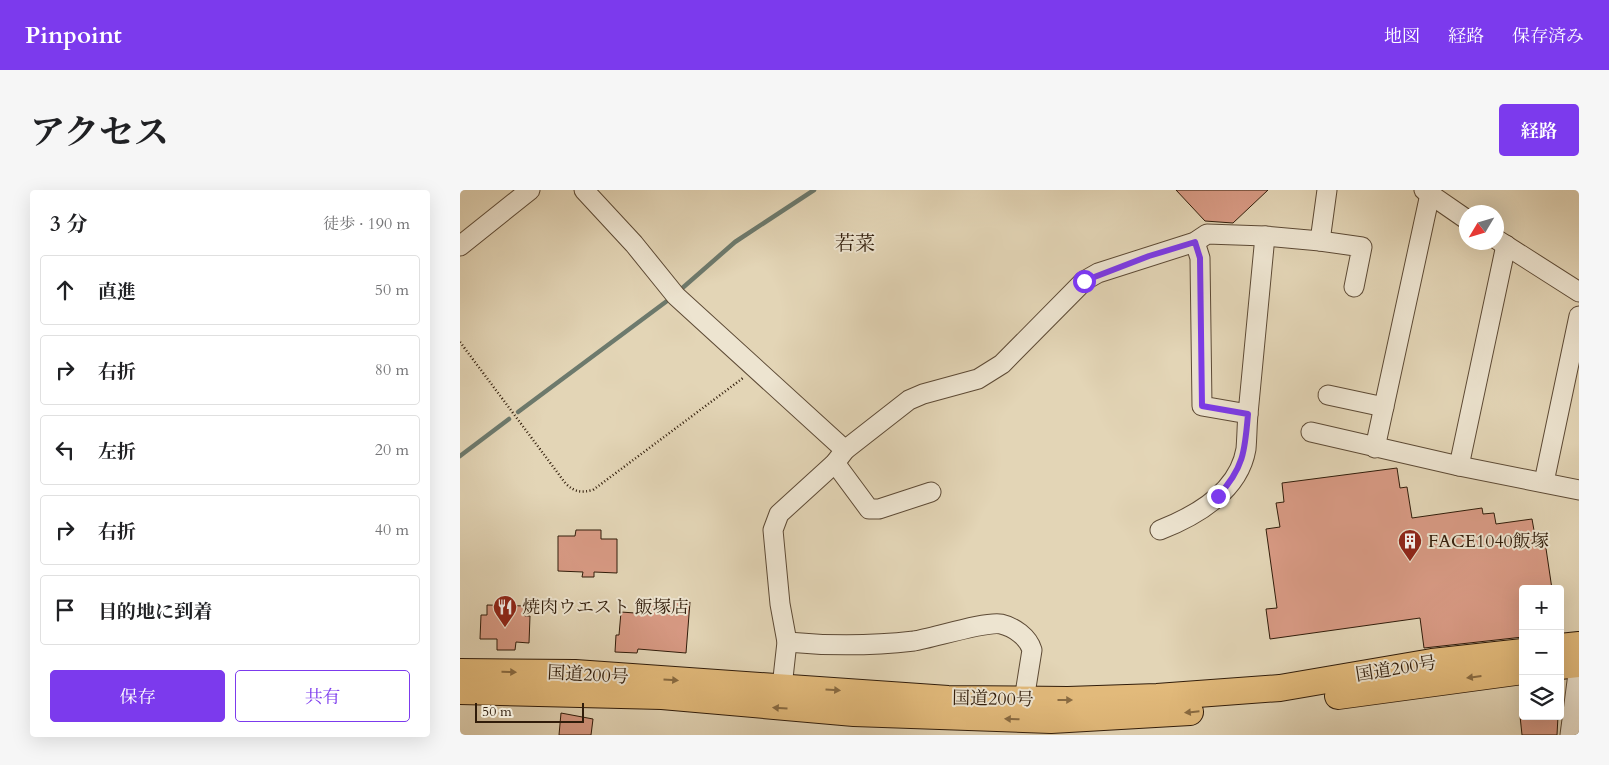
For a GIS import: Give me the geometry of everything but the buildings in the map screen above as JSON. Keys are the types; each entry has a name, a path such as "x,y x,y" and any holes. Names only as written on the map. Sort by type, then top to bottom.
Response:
{"highway":[{"path":"1564,647 1579,645"},
{"name":"国道200号","path":"460,672 574,673 948,698 1024,700 1156,697 1280,688 1432,662 1519,652"},
{"path":"1564,666 1579,665"},
{"name":"国道200号","path":"460,691 662,696 854,714 1051,720 1153,716 1319,699 1519,672"}],"street":[{"path":"460,246 530,190"},
{"path":"584,190 634,244 676,296 755,370 840,456 869,509 879,509 931,492"},
{"path":"1320,241 1327,190"},
{"path":"1375,448 1427,192 1459,214"},
{"path":"782,687 787,642 780,604 773,530 775,522 785,507 840,456 909,400 923,394 978,379 1002,364 1084,281 1149,256 1195,242 1207,234 1265,236 1362,247 1354,287"},
{"path":"1160,530 1186,519 1218,496 1239,469 1246,450 1265,236"},
{"path":"1195,242 1200,258 1202,406 1248,414"},
{"path":"1504,244 1579,292"},
{"path":"1459,466 1500,250"},
{"path":"1544,482 1579,316"},
{"path":"1328,394 1384,407"},
{"path":"1311,432 1375,448 1579,490"},
{"path":"787,642 857,646 914,641 1000,624 1022,634 1032,650 1024,700"},
{"path":"1570,735 1579,665"}],"path":[{"path":"460,342 573,491 584,492 593,490 755,370"}],"waterway":[{"path":"679,291 735,242 814,190"},
{"path":"518,412 671,298"},
{"path":"460,456 509,419"}],"place":[{"name":"FACE1040飯塚","path":"1410,562"},
{"name":"焼肉ウエスト 飯塚店","path":"505,628"}],"district":[{"name":"若菜","path":"855,243"}],"route":[{"path":"1084,281 1098,273 1195,242 1200,258 1202,406 1248,414 1246,450 1239,469 1218,496"}]}
